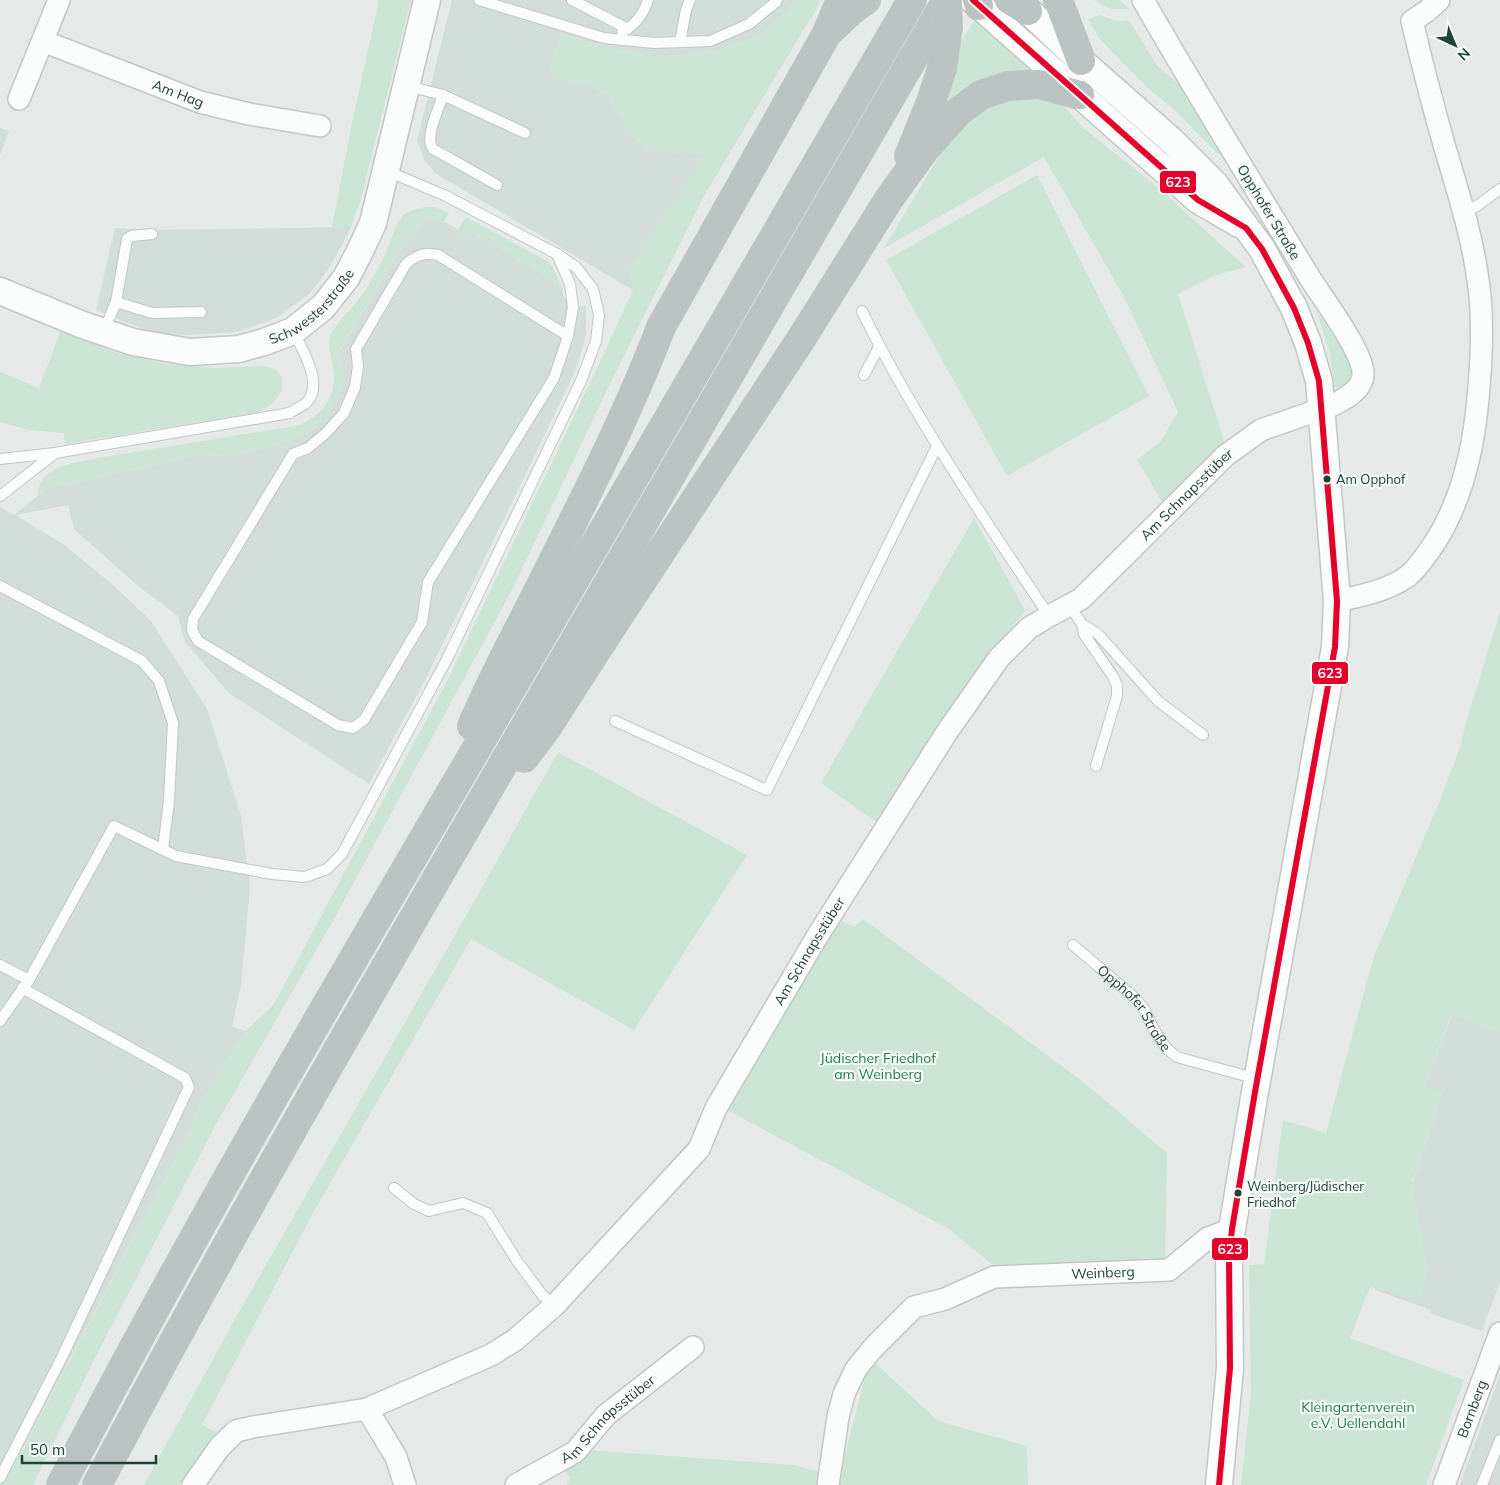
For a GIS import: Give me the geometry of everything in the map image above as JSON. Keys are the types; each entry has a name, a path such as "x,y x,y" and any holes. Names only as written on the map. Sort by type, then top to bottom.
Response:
{"highway":[{"path":"422,839 488,689 587,493 650,356 661,327 826,35 841,0"},
{"path":"826,35 852,10 866,0"},
{"path":"61,1485 135,1344 224,1182 912,0"},
{"path":"890,198 931,102 942,68 948,27 947,0"},
{"path":"97,1485 158,1368 254,1196 947,0"},
{"path":"1058,0 1080,61"},
{"path":"452,852 546,729 803,336 890,198 932,142 958,112 982,95 1008,86 1039,84 1080,95"}],"street":[{"path":"19,99 59,0"},
{"name":"Schwesterstraße","path":"0,291 133,342 190,352 238,349 293,331 324,307 346,278 373,223 428,0"},
{"name":"Opphofer Straße","path":"1143,0 1194,89 1350,340 1361,363 1364,375 1356,391 1344,400 1321,409"},
{"name":"Opphofer Straße","path":"976,2 1198,200 1246,228"},
{"path":"1337,601 1390,586 1409,575 1423,560 1445,526 1464,478 1473,441 1480,382 1481,338 1478,281 1464,212 1407,18 1437,2"},
{"name":"Opphofer Straße","path":"1018,4 1172,141 1215,184 1262,249 1294,308 1308,343 1319,381 1337,601 1336,647 1232,1228"},
{"name":"Am Hag","path":"43,41 200,102 249,114 320,126"},
{"name":"Am Schnapsstüber","path":"193,1485 219,1448 236,1431 367,1409 491,1355 515,1340 555,1305 699,1149 716,1108 818,935 947,732 998,658 1029,628 1081,599 1225,456 1261,430 1321,409"},
{"path":"1219,1485 1230,1368 1229,1258 1232,1228"},
{"name":"Weinberg","path":"828,1485 838,1417 844,1394 856,1369 873,1348 914,1307 945,1299 994,1276 1169,1270 1208,1238 1232,1228"},
{"name":"Bornberg","path":"1444,1485 1500,1333"},
{"name":"Am Schnapsstüber","path":"516,1485 575,1452 606,1415 693,1347"},
{"path":"367,1409 396,1457 405,1485"}],"lane":[{"path":"479,0 604,38 654,43 710,40 750,24 777,0"},
{"path":"572,0 628,29"},
{"path":"604,38 628,29 636,23 648,0"},
{"path":"680,42 686,10 690,0"},
{"path":"407,86 443,95 525,133"},
{"path":"443,95 429,137 430,146 497,185"},
{"path":"0,1021 25,984 114,826 176,856 272,874 305,877 327,869 342,854 448,658 581,381 596,341 599,315 593,289 576,267 557,254 446,196 386,171"},
{"path":"1464,212 1477,206 1500,189"},
{"path":"103,332 116,302 127,239 131,236 152,234"},
{"path":"557,254 570,284 573,307 568,336 554,378 428,582 422,622 364,720 353,728 338,725 198,641 192,630 193,619 293,454 308,448 325,434 344,412 355,387 358,366 356,349 406,264 416,256 427,253 438,255 568,336"},
{"path":"116,302 152,313 201,312"},
{"path":"862,311 879,347 937,446 1048,616"},
{"path":"0,458 56,453 290,413 308,401 314,386 312,370 293,331"},
{"path":"864,375 879,347"},
{"path":"615,721 767,790 937,446"},
{"path":"0,496 56,453"},
{"path":"0,586 142,662 159,681 173,723 169,801 163,849"},
{"path":"1068,605 1082,624 1098,634 1158,701 1203,735"},
{"path":"1082,624 1084,634 1114,678 1117,696 1096,766"},
{"name":"Opphofer Straße","path":"1073,945 1134,997 1144,1009 1154,1030 1167,1049 1177,1057 1258,1079"},
{"path":"0,965 25,984 185,1078 188,1087 62,1357 0,1478"},
{"path":"394,1188 414,1204 428,1211 463,1203 487,1213 517,1261 543,1296 555,1305"},
{"path":"1482,1485 1500,1440"}],"shaded area":[{"path":"452,0 795,0 786,12 761,34 725,48 699,54 665,56 621,51 561,34 568,83 582,83 609,95 631,136 651,151 705,154 633,290 435,173 425,161 417,141"},
{"path":"0,128 9,131 0,155"},
{"path":"425,218 438,220 466,238 470,231 561,286 564,298 573,307 586,306 586,335 573,376 532,461 426,678 369,784 230,694 185,642 178,616 138,586 74,529 68,505 15,515 63,544 113,585 151,621 207,709 241,816 250,887 241,985 232,1026 246,1031 199,1104 194,1123 20,1454 16,1452 0,1483 0,507 14,515 46,489 200,455 234,456 298,437 318,425 337,400 342,384 344,372 338,354 411,232 416,234"},
{"path":"351,227 328,270 309,294 278,317 236,332 186,335 150,332 96,310 115,228 150,230"},
{"path":"1452,1015 1500,1032 1500,1282 1482,1331 1430,1313 1431,1310 1375,1290 1442,1092 1424,1086"},
{"path":"1500,1375 1500,1485 1460,1485"}],"green space":[{"path":"379,0 411,0 360,202 351,227 332,227 351,128"},
{"path":"795,0 820,0 704,196 607,390 513,588 333,921 215,1126 94,1360 33,1485 0,1485 16,1452 21,1454 194,1123 199,1104 246,1031 274,1004 446,683 633,290 627,270 705,155 651,151 631,136 609,95 582,83 568,83 549,71 560,34 621,51 665,56 699,54 725,48 761,34 786,12"},
{"path":"1094,0 1120,0 1129,9 1111,9"},
{"path":"1099,15 1116,21 1129,20 1158,67 1193,96 1226,150 1218,154 1176,111 1151,91 1099,38 1088,19"},
{"path":"975,19 1034,72 929,138 952,56"},
{"path":"1012,95 1039,97 1064,106 1082,127 1155,185 1246,267 1216,275 1178,294 1226,447 1164,505 1137,460 1161,441 1178,412 1124,297 1044,157 884,248 958,124 986,103"},
{"path":"1037,175 1149,396 1007,476 886,260"},
{"path":"425,207 434,207 449,213 444,222 458,229 466,217 547,261 556,273 561,286 470,231 466,238 438,220 425,218 416,234 411,232 338,353 344,372 342,384 330,413 318,425 298,437 234,456 200,455 46,489 37,496 42,481 59,467 97,458 292,426 301,424 315,416 326,404 333,390 334,373 329,345 333,330 358,301 369,284 401,218 409,212"},
{"path":"1316,310 1350,360 1354,375 1345,386 1334,387 1330,353"},
{"path":"61,330 117,353 165,363 214,368 265,366 277,370 282,380 281,392 275,401 256,413 65,444 64,433 29,430 0,422 0,372 39,388"},
{"path":"974,518 1025,610 996,648 879,824 821,783"},
{"name":"Kleingartenverein e.V. Uellendahl","path":"1500,612 1500,1032 1451,1015 1424,1086 1442,1091 1418,1167 1412,1180 1428,1270 1419,1299 1370,1287 1350,1338 1464,1380 1426,1485 1241,1485 1251,1394 1249,1265 1264,1264 1283,1120 1326,1133 1373,959 1443,793 1459,750"},
{"path":"558,752 747,855 634,1030 471,939 313,1213 202,1425 220,1434 213,1449 179,1485 144,1485 236,1317"},
{"name":"Jüdischer Friedhof am Weinberg","path":"835,918 854,927 863,919 1082,1081 1167,1153 1165,1266 999,1270 949,1229 727,1110"},
{"path":"870,1358 938,1421 1027,1446 1028,1485 567,1485 570,1478 561,1466 587,1450 794,1465 839,1477"}],"transit line":[{"name":"623","path":"973,0 1198,200 1246,228 1262,249 1294,308 1308,343 1319,381 1337,601 1335,647 1232,1229 1229,1258 1230,1368 1219,1485"}],"place":[{"name":"Am Opphof","path":"1327,479"},
{"name":"Weinberg/Jüdischer Friedhof","path":"1238,1193"}]}
